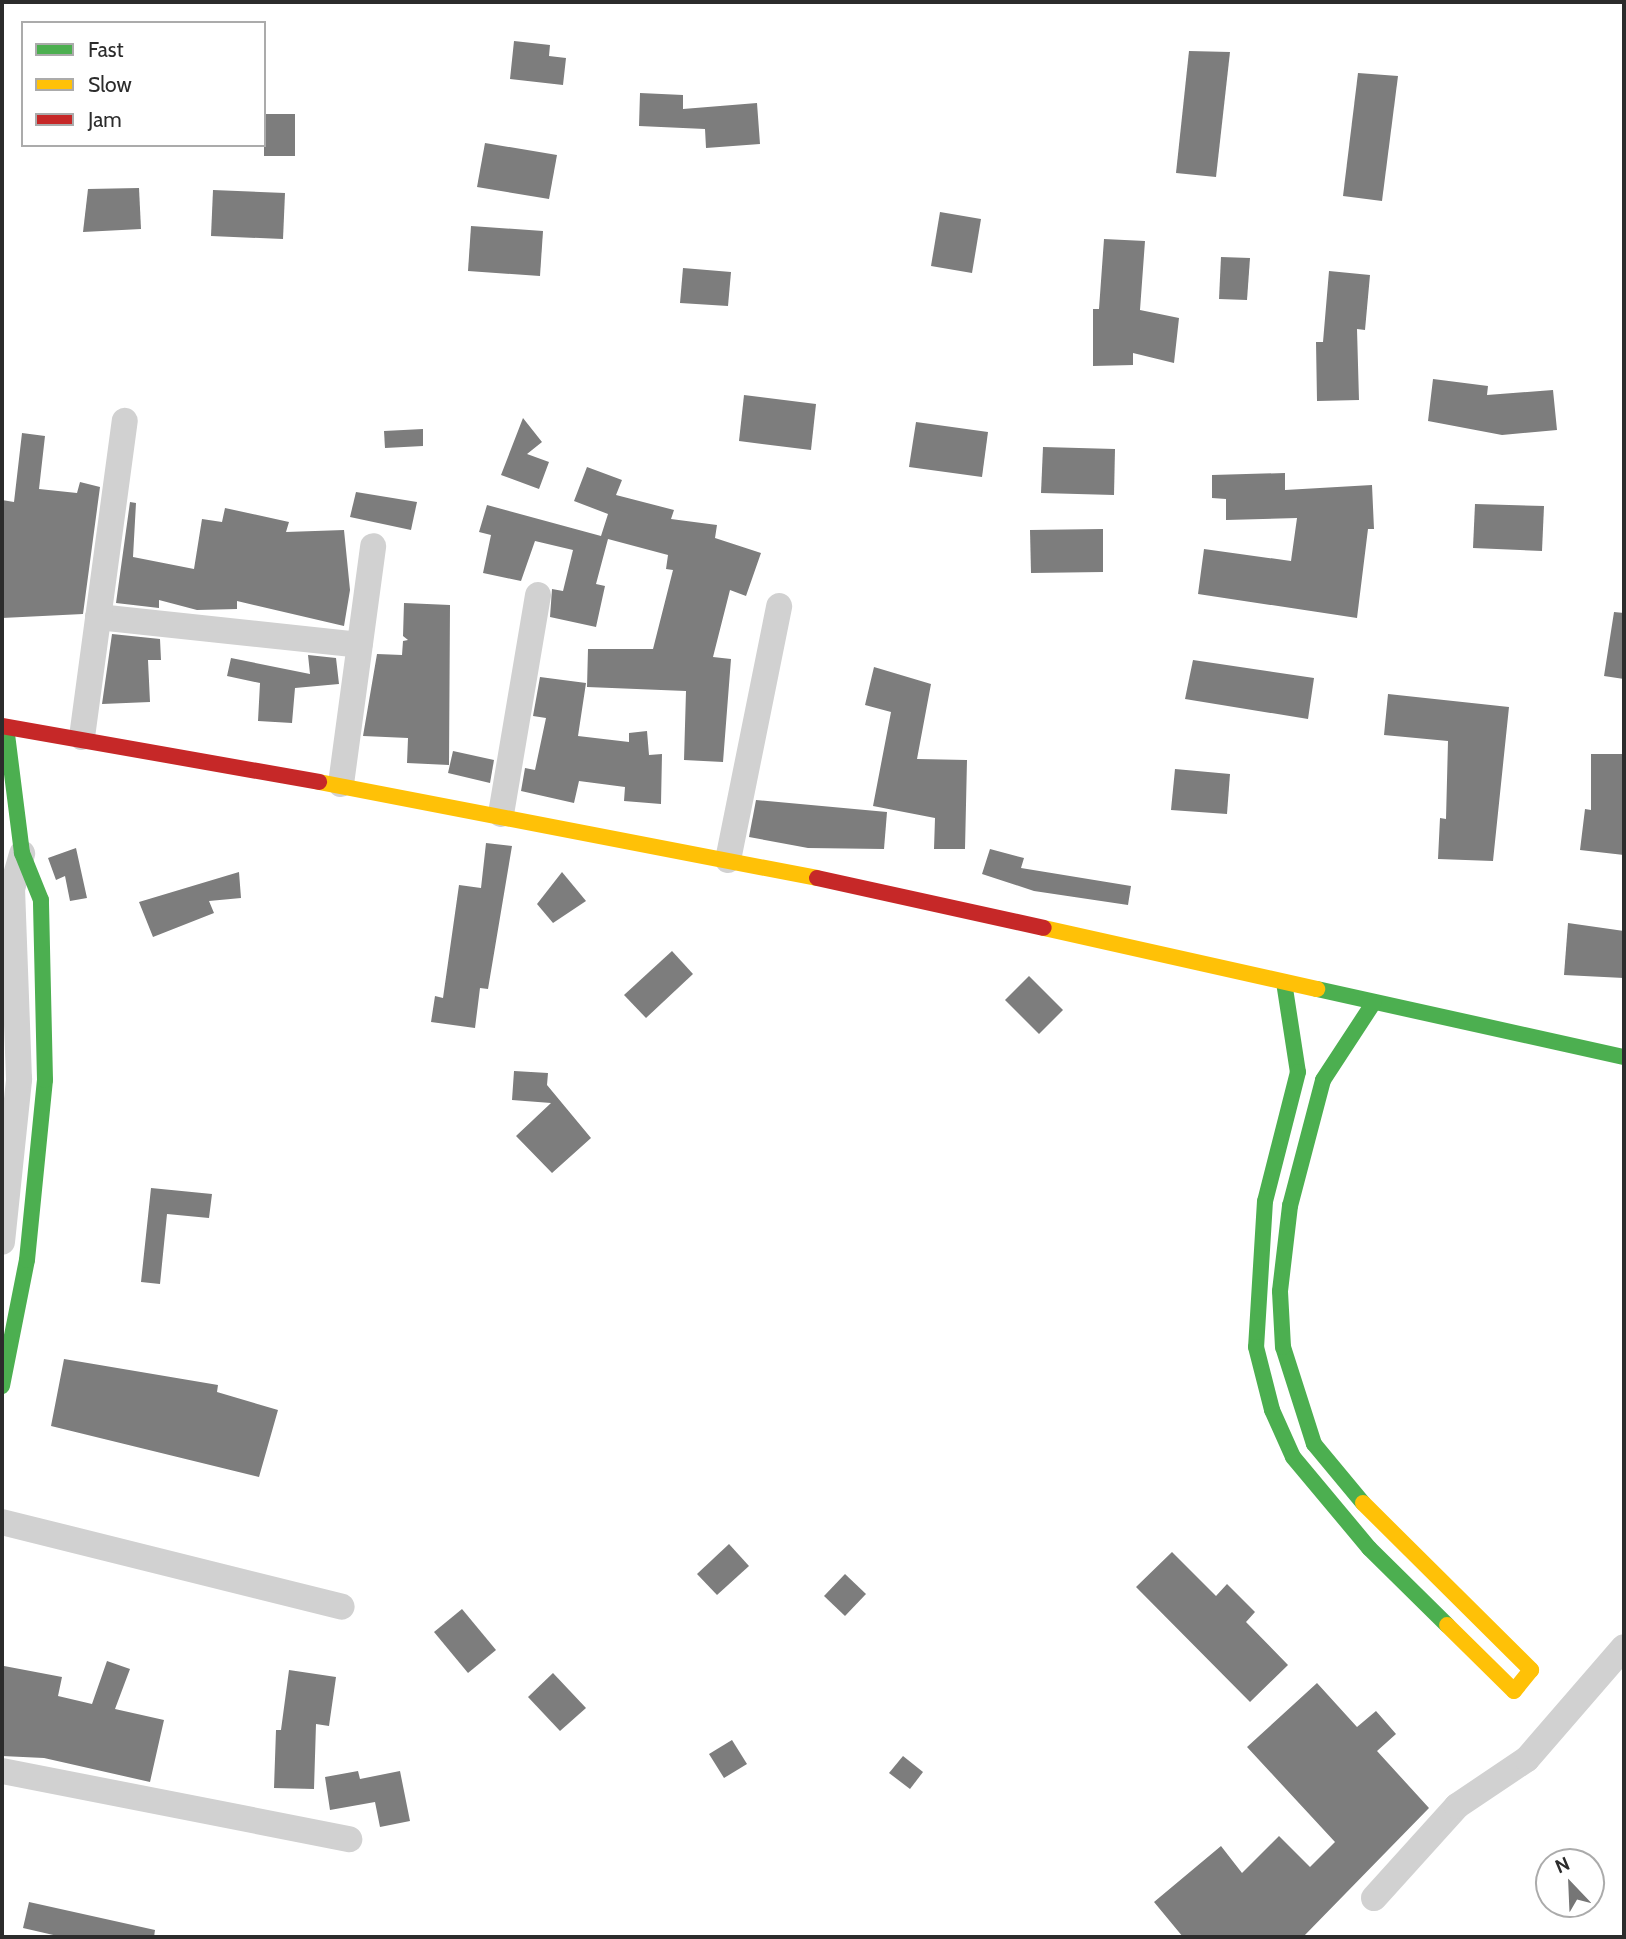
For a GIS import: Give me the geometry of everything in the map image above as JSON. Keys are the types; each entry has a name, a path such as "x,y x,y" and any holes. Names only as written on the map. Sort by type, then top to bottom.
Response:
{"street":[{"path":"82,737 125,421"},
{"path":"341,784 373,546"},
{"path":"501,814 538,595"},
{"path":"728,860 779,606"},
{"path":"98,617 360,645"},
{"path":"2,1386 27,1260 46,1080 41,900 22,853 4,726 82,737 341,784 728,860 1624,1057"},
{"path":"2,1242 19,1079 12,889 22,853"},
{"path":"1284,982 1298,1072 1265,1201 1267,1291 1286,1358 1304,1450 1376,1539 1531,1670 1526,1684 1514,1691 1376,1539 1304,1450 1272,1410 1256,1347 1267,1291 1323,1080 1374,1002"},
{"path":"2,1522 342,1607"},
{"path":"1374,1898 1457,1806 1527,1759 1624,1647"},
{"path":"2,1771 349,1839"}],"building":[{"path":"514,41 550,45 549,56 566,58 563,85 510,79"},
{"path":"1189,51 1230,52 1216,177 1176,173"},
{"path":"1358,73 1398,76 1382,201 1343,196"},
{"path":"640,93 683,95 683,109 757,103 760,144 706,148 705,129 639,126"},
{"path":"266,114 295,114 295,156 264,156"},
{"path":"485,143 557,155 549,199 477,187"},
{"path":"139,188 141,229 83,232 88,189"},
{"path":"213,190 285,193 283,239 211,236"},
{"path":"940,212 981,219 972,273 931,266"},
{"path":"471,226 543,231 540,276 468,271"},
{"path":"1104,239 1145,241 1140,310 1179,318 1174,363 1133,353 1133,365 1093,366 1093,309 1099,309"},
{"path":"1221,257 1250,258 1247,300 1219,299"},
{"path":"683,268 731,272 728,306 680,303"},
{"path":"1329,271 1370,275 1365,330 1357,329 1359,400 1317,401 1316,342 1323,342"},
{"path":"1433,379 1488,386 1487,395 1553,390 1557,430 1502,435 1428,421"},
{"path":"744,395 816,404 811,450 739,441"},
{"path":"523,418 542,442 527,454 549,462 539,489 501,475"},
{"path":"916,422 988,432 982,477 909,467"},
{"path":"423,429 423,446 385,448 384,431"},
{"path":"22,433 45,436 39,489 77,493 80,482 100,487 83,614 2,618 2,500 14,502"},
{"path":"1043,447 1115,449 1114,495 1041,493"},
{"path":"587,467 622,480 616,495 674,510 671,519 717,525 715,538 761,553 746,596 730,590 713,657 731,659 723,762 684,760 686,691 587,687 588,649 653,649 673,570 666,569 668,555 608,539 596,584 605,586 596,627 550,617 552,589 563,591 573,550 535,541 521,581 483,573 491,535 479,532 487,505 601,536 608,514 574,501"},
{"path":"1285,473 1285,490 1372,485 1374,529 1368,529 1357,618 1198,594 1204,549 1291,561 1297,518 1226,520 1226,499 1212,498 1212,475"},
{"path":"356,492 417,502 411,530 350,517"},
{"path":"130,502 136,503 133,557 194,569 202,519 222,522 225,508 289,522 286,532 344,530 350,590 344,626 237,601 237,609 197,610 159,600 159,608 116,603"},
{"path":"1475,504 1544,506 1542,551 1473,548"},
{"path":"1103,529 1103,572 1031,573 1030,530"},
{"path":"404,603 450,605 449,765 407,763 408,738 363,736 377,654 402,655 403,641 408,640 403,636"},
{"path":"1614,612 1624,613 1624,679 1604,676"},
{"path":"112,634 160,639 161,660 148,660 150,702 102,704"},
{"path":"308,655 336,658 339,684 295,688 292,723 258,721 260,683 227,676 231,658 310,674"},
{"path":"1193,660 1314,678 1308,719 1185,699"},
{"path":"874,667 931,684 917,759 967,760 965,849 934,849 935,818 873,806 891,712 865,705"},
{"path":"540,677 586,683 578,736 629,742 629,733 647,731 649,755 662,754 661,804 624,801 625,787 579,781 574,803 521,791 525,768 535,770 546,718 533,716"},
{"path":"1388,694 1509,707 1493,861 1438,859 1440,818 1446,819 1448,741 1384,735"},
{"path":"453,751 494,760 490,783 448,773"},
{"path":"1591,754 1624,754 1624,855 1580,850 1585,809 1591,810"},
{"path":"1175,769 1230,774 1227,814 1171,810"},
{"path":"756,800 887,812 884,849 808,848 749,837"},
{"path":"486,843 512,846 488,989 480,988 475,1028 431,1022 435,996 443,998 459,885 481,888"},
{"path":"76,848 87,898 70,901 65,876 56,880 48,858"},
{"path":"990,849 1024,858 1021,868 1131,886 1128,905 1034,891 982,874"},
{"path":"239,872 241,898 209,901 214,913 153,937 139,902"},
{"path":"562,872 586,901 553,923 537,904"},
{"path":"1568,923 1624,931 1624,978 1564,975"},
{"path":"672,951 693,974 646,1018 624,995"},
{"path":"1029,976 1063,1010 1039,1034 1005,1000"},
{"path":"514,1071 548,1073 547,1085 591,1138 552,1173 516,1136 551,1103 512,1100"},
{"path":"151,1188 212,1194 209,1218 167,1214 160,1284 141,1282"},
{"path":"64,1359 218,1385 217,1392 278,1410 259,1477 51,1426"},
{"path":"729,1544 749,1566 717,1595 697,1574"},
{"path":"1172,1552 1216,1596 1227,1584 1255,1612 1246,1622 1288,1665 1250,1702 1136,1587"},
{"path":"845,1574 866,1594 845,1616 824,1596"},
{"path":"462,1609 496,1650 468,1673 434,1632"},
{"path":"107,1661 130,1669 115,1709 164,1720 150,1782 44,1758 2,1756 4,1666 62,1677 58,1696 92,1704"},
{"path":"289,1670 336,1677 329,1726 316,1724 314,1789 274,1788 276,1730 281,1730"},
{"path":"553,1673 586,1708 560,1731 528,1697"},
{"path":"1317,1683 1357,1727 1376,1711 1396,1734 1377,1751 1429,1808 1303,1937 1183,1937 1154,1902 1221,1846 1242,1873 1279,1836 1310,1867 1335,1842 1247,1747"},
{"path":"732,1740 747,1764 724,1778 709,1754"},
{"path":"903,1756 923,1772 910,1789 889,1773"},
{"path":"358,1771 360,1779 400,1771 410,1821 380,1827 375,1802 330,1810 325,1777"},
{"path":"29,1902 155,1930 154,1937 62,1937 23,1928"}],"traffic: fast":[{"path":"2,1386 27,1260 45,1080 41,900 22,853 6,727"},
{"path":"1284,982 1298,1072 1265,1201 1256,1347 1272,1410 1293,1457 1369,1548 1447,1625"},
{"path":"1317,989 1624,1057"},
{"path":"1363,1503 1314,1444 1283,1347 1280,1291 1290,1206 1323,1080 1374,1002"}],"traffic: slow":[{"path":"319,782 817,878"},
{"path":"1044,928 1317,989"},
{"path":"1363,1503 1531,1670 1514,1691 1447,1625"}],"traffic: jam":[{"path":"2,726 319,782"},
{"path":"817,878 1044,928"}]}
